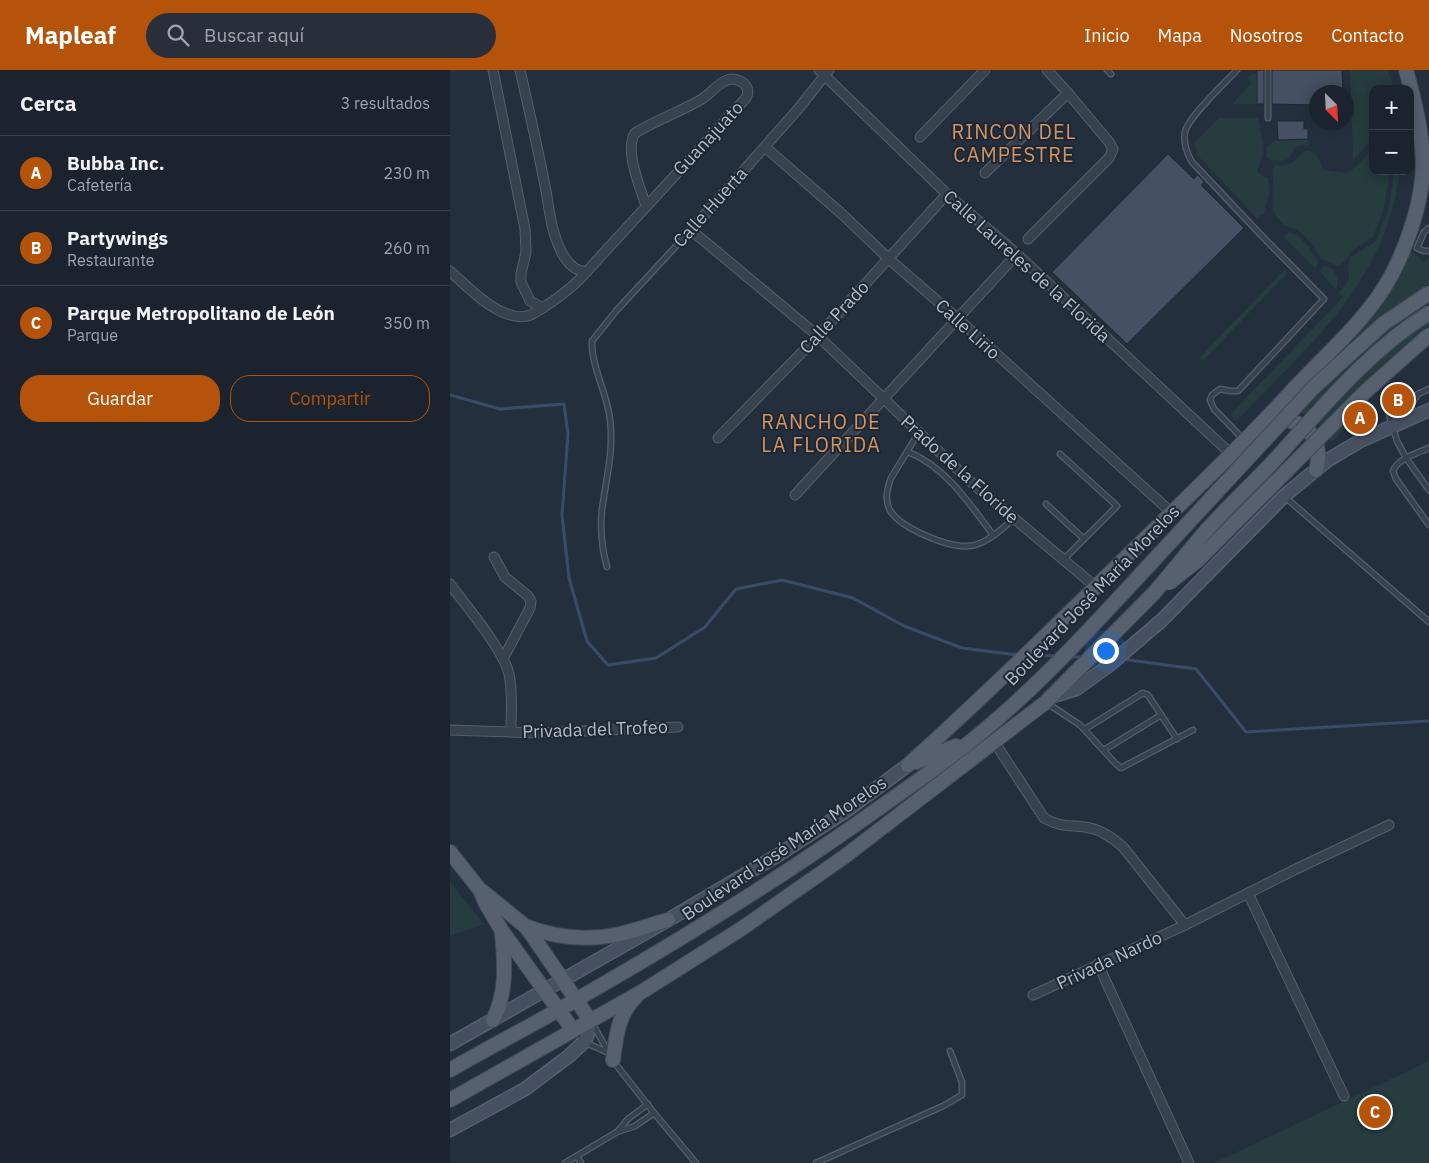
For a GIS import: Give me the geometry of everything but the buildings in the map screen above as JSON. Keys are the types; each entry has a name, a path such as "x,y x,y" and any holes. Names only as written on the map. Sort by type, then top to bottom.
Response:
{"main road":[{"path":"908,765 1000,680 1232,454 1355,326 1375,301 1391,276 1410,230 1418,206 1426,163 1416,107 1406,70"},
{"name":"Boulevard José María Morelos","path":"558,1010 696,929 822,849 924,777 971,740 1012,705 1077,643 1313,388 1383,324 1429,293"},
{"name":"Boulevard José María Morelos","path":"573,1030 643,991 786,899 995,743 1048,700 1154,593 1206,532 1280,454 1320,408 1378,351 1412,323 1429,313"},
{"path":"1154,593 1177,578 1197,561 1365,392 1429,335"},
{"path":"1250,436 1267,422 1275,420 1290,420 1303,426 1313,436 1318,449 1319,456 1316,470"},
{"path":"908,765 971,740"},
{"path":"450,852 480,890 529,931 590,1020"},
{"path":"450,1100 573,1030 502,931 480,890"},
{"path":"529,931 578,938 606,937 668,920"},
{"path":"493,1020 499,1008 504,984 502,931"},
{"path":"524,962 522,956 529,931"},
{"path":"612,1057 620,1020 626,1009 643,991"},
{"path":"450,1070 558,1010"}],"street":[{"path":"493,70 525,230 526,252 521,282 530,300 543,308"},
{"path":"520,70 544,177 552,226 565,259 579,271 586,272"},
{"path":"920,137 985,70"},
{"path":"1028,239 1109,158 1112,152 1111,145 1047,70"},
{"name":"Calle Huerta","path":"691,230 765,146 824,72"},
{"name":"Calle Laureles de la Florida","path":"824,72 947,194 1017,254 1232,454"},
{"name":"Guanajuato","path":"450,271 487,302 507,314 528,316 543,308 565,293 586,272 746,98 748,95 747,89 742,81 738,79 727,80 704,98 635,133 631,139 632,157 636,177 646,206"},
{"path":"986,173 1068,93"},
{"name":"Calle Lirio","path":"765,146 842,214 888,259 958,318 1172,513"},
{"name":"Calle Prado","path":"718,438 818,336 947,194"},
{"name":"Prado de la Floride","path":"691,230 818,336 973,484 1096,587"},
{"path":"795,495 1017,254"},
{"name":"Boulevard José María Morelos","path":"1048,700 1076,689 1107,667 1161,621 1284,496 1316,470 1350,446 1429,410"},
{"path":"494,557 505,577 528,596 531,601 530,608 503,659"},
{"name":"Privada del Trofeo","path":"450,584 503,659 510,681 512,732"},
{"name":"Privada del Trofeo","path":"450,730 535,733 678,727"},
{"path":"995,743 1044,818 1063,826 1086,827 1113,837 1129,854 1185,925"},
{"name":"Boulevard José María Morelos","path":"450,1044 668,920 818,830 908,765"},
{"name":"Privada Nardo","path":"1033,994 1185,925 1389,825"},
{"path":"1248,893 1344,1096"},
{"path":"1098,964 1189,1163"},
{"path":"450,1130 539,1080 569,1056 584,1041 588,1033 590,1020"}],"lane":[{"path":"1237,70 1191,121 1185,131 1189,156 1192,162 1324,299 1238,391 1220,389 1216,390 1212,395 1210,400 1214,409 1250,436"},
{"path":"1268,70 1268,118"},
{"path":"1429,228 1424,232 1416,248 1424,252 1429,251"},
{"name":"Calle Huerta","path":"607,567 602,539 602,510 609,473 611,436 608,404 596,367 592,347 594,338 691,230"},
{"path":"1429,389 1418,394 1411,405 1389,415 1397,441 1406,458 1429,490"},
{"path":"919,432 891,478 887,493 891,512 899,520 930,537 962,546 974,545 993,535 1014,518"},
{"path":"1429,448 1406,458 1395,465 1393,470 1394,475 1429,525"},
{"path":"908,452 922,457 951,483 993,535"},
{"path":"1060,454 1117,506 1063,560"},
{"path":"1284,496 1429,622"},
{"path":"1046,504 1084,539"},
{"path":"1085,729 1142,693 1148,695 1177,739"},
{"path":"1048,700 1085,729 1121,768 1193,730"},
{"path":"1104,750 1161,715"},
{"path":"590,1020 612,1057 696,1163"},
{"path":"573,1030 584,1041 612,1057"},
{"path":"816,1163 943,1106 962,1095 962,1082 950,1051"},
{"path":"617,1132 628,1119 648,1104"},
{"path":"565,1163 617,1132 635,1126 654,1112"},
{"path":"577,1156 581,1163"}],"green space":[{"path":"1350,70 1388,70 1393,85 1369,85 1369,142 1354,159 1352,130 1354,130 1354,85 1351,85"},
{"path":"1251,74 1257,74 1257,104 1232,104 1251,84 1247,77"},
{"path":"1219,118 1258,118 1263,144 1262,157 1257,171 1260,175 1268,178 1270,190 1263,216 1261,214 1257,218 1197,155 1195,142"},
{"path":"1308,139 1309,147 1304,145 1297,146 1288,159 1277,161 1267,157 1267,147 1274,141"},
{"path":"1307,151 1318,157 1324,170 1346,173 1356,167 1369,152 1369,175 1389,175 1384,208 1373,237 1352,251 1344,262 1338,266 1321,259 1303,234 1285,225 1275,215 1272,207 1274,191 1272,169 1275,165 1290,164"},
{"path":"1393,175 1399,175 1387,227 1367,269 1352,293 1316,338 1236,421 1230,415 1343,297 1339,293 1349,279 1348,265 1351,257 1376,241 1389,209"},
{"path":"1289,232 1299,237 1309,248 1318,262 1316,269 1284,237"},
{"path":"1410,249 1423,262 1429,258 1429,342 1347,419 1349,424 1331,443 1322,428 1312,418 1293,411 1283,410 1365,324 1398,281"},
{"path":"1325,266 1336,274 1338,282 1336,289 1320,272 1321,268"},
{"path":"1284,270 1287,273 1203,361 1199,358"},
{"path":"450,882 484,924 450,936"},
{"path":"1429,1061 1429,1163 1214,1163"}],"waterway":[{"path":"450,395 500,409 564,404 568,434 562,515 569,578 587,641 608,665 656,658 705,627 736,589 782,580 853,598 904,626 962,648 1018,655"},
{"path":"1032,655 1058,656"},
{"path":"1069,657 1083,657"},
{"path":"1097,657 1110,658"},
{"path":"1122,659 1196,669 1246,732 1429,721"}],"place":[{"name":"Partywings","path":"1398,400"},
{"name":"Bubba Inc.","path":"1360,418"},
{"name":"Parque Metropolitano de León","path":"1375,1112"}],"district":[{"name":"RINCON DEL CAMPESTRE","path":"1014,142"},
{"name":"RANCHO DE LA FLORIDA","path":"821,432"}]}
